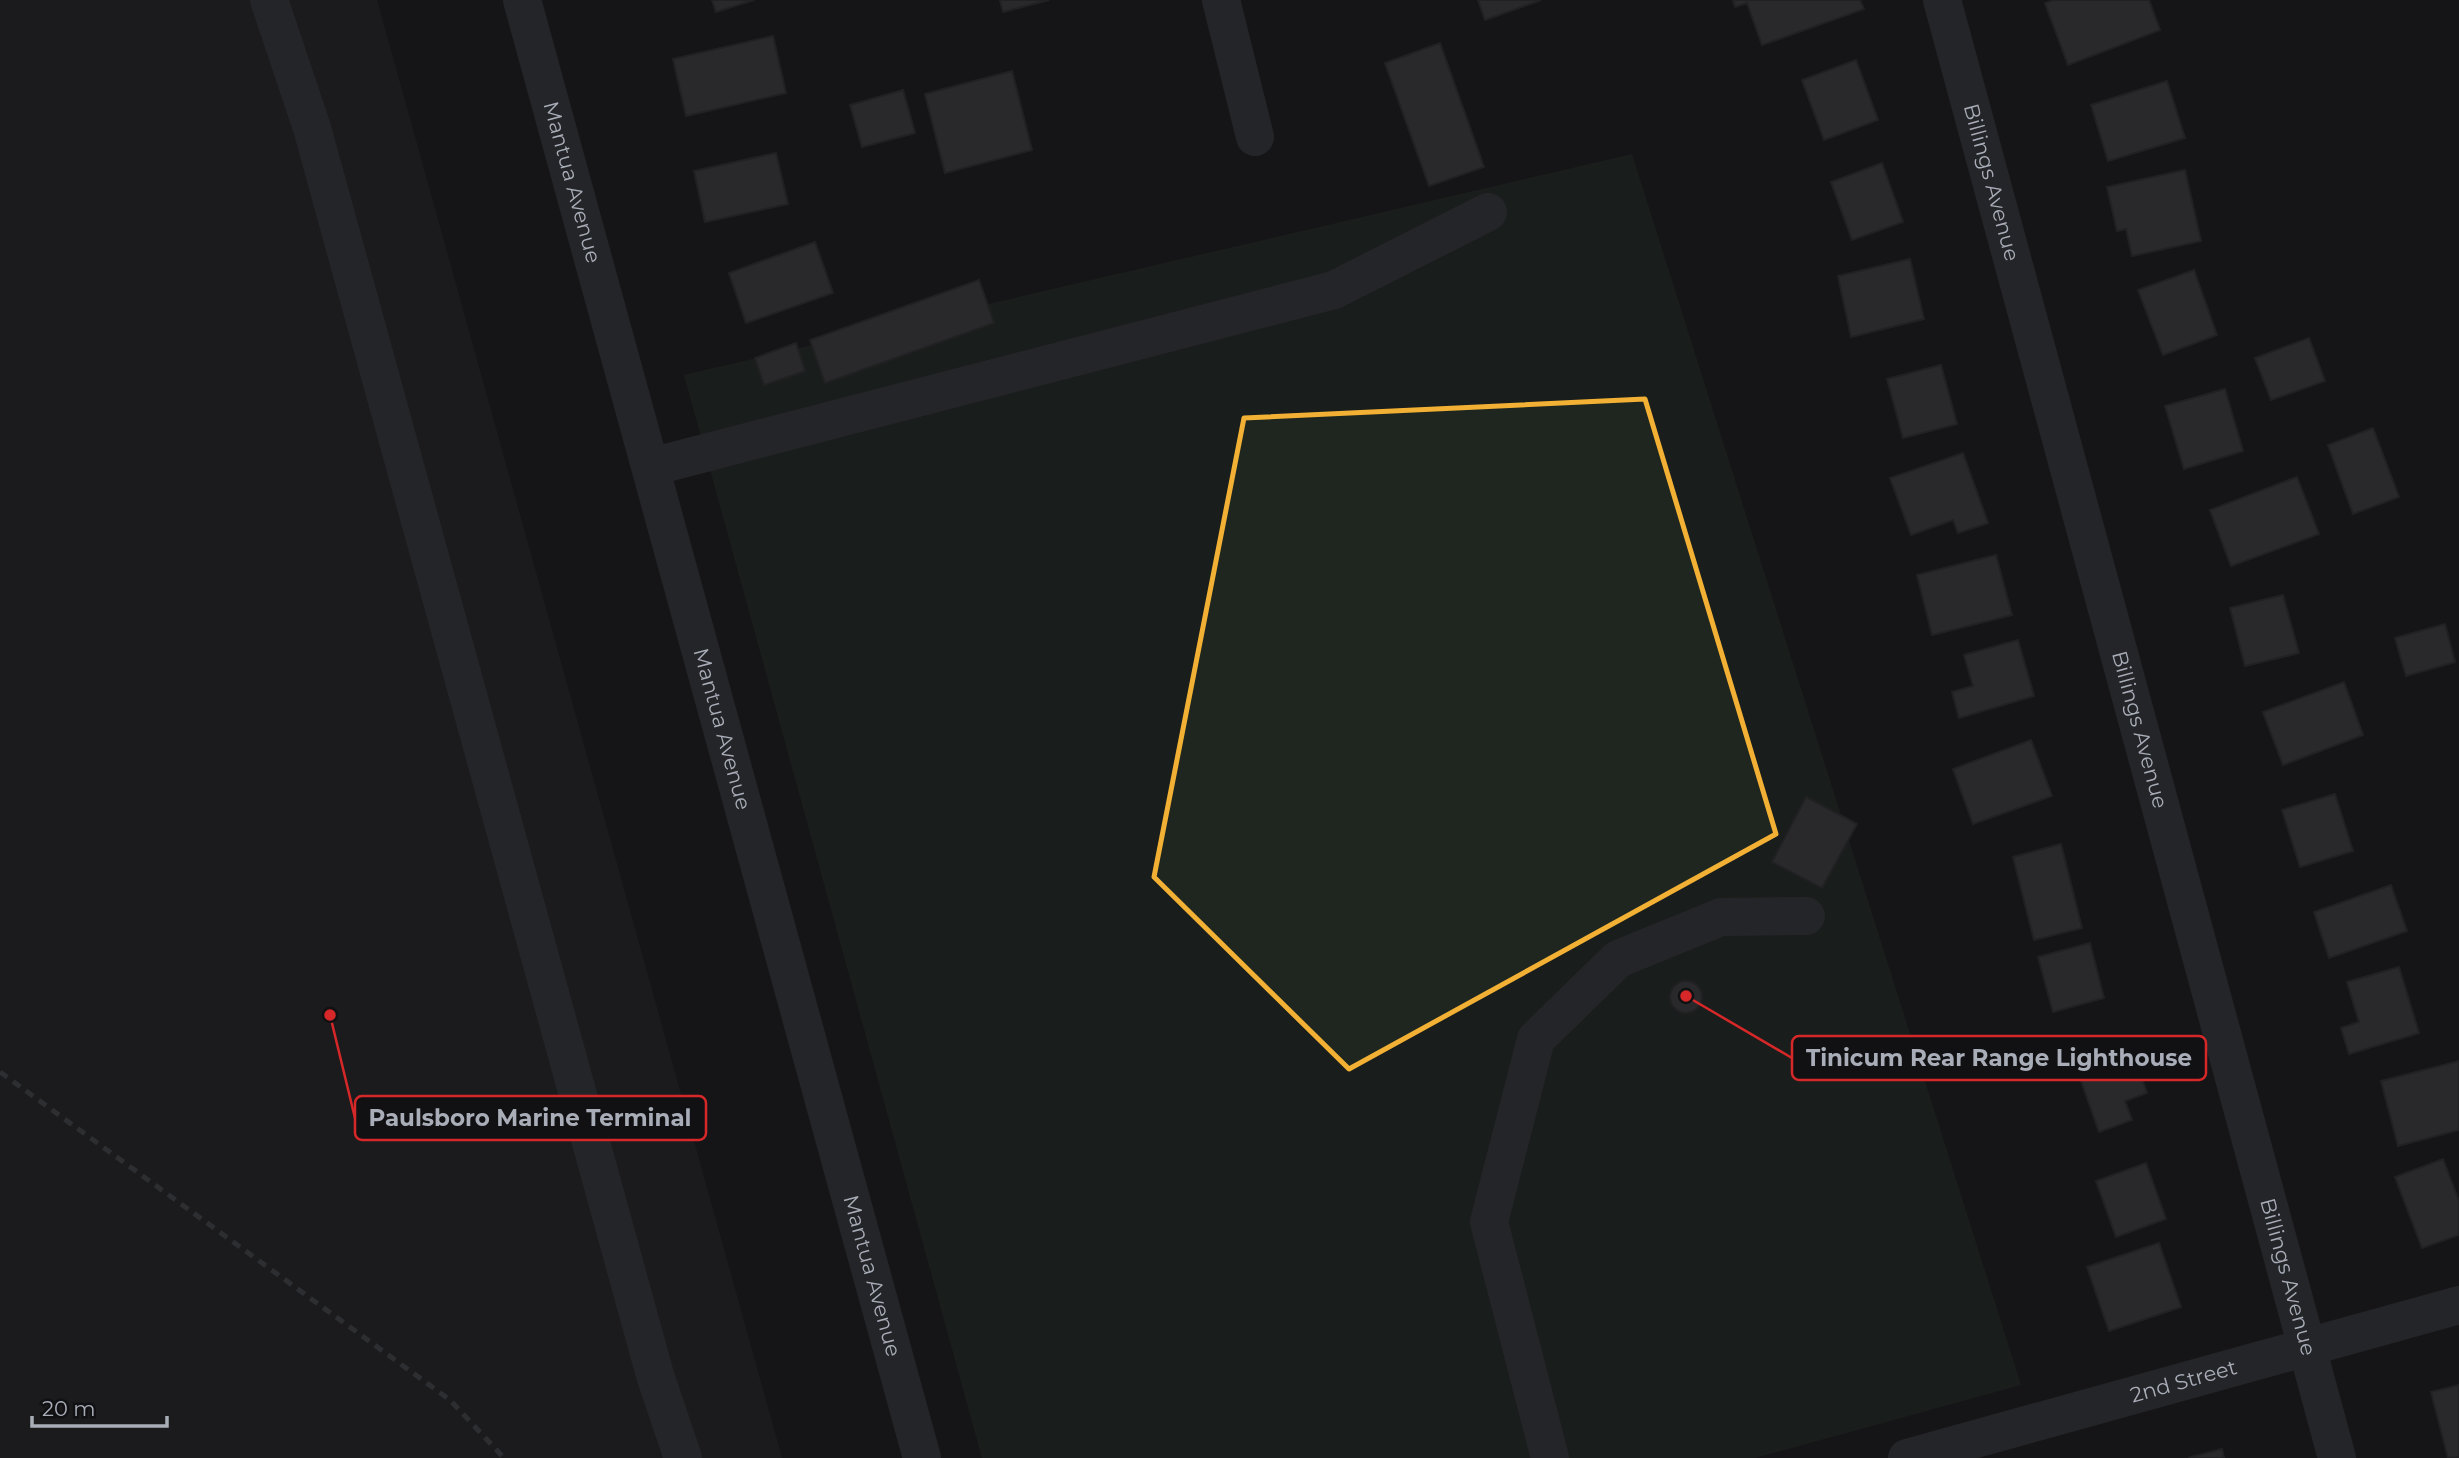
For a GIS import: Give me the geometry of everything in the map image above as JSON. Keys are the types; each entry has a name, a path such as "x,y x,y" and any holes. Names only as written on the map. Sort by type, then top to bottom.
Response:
{"street":[{"path":"269,0 316,141 655,1375 683,1458"},
{"name":"Mantua Avenue","path":"522,0 922,1458"},
{"path":"1221,0 1255,137"},
{"name":"Billings Avenue","path":"1942,0 2337,1458"},
{"path":"651,467 1335,290 1488,212"},
{"path":"1550,1458 1489,1222 1536,1039 1618,959 1721,917 1806,916"},
{"name":"2nd Street","path":"1907,1458 2459,1305"}],"highlighted area":[{"path":"1645,399 1776,834 1349,1069 1154,877 1244,418"}],"shaded area":[{"path":"0,0 377,0 782,1458 0,1458"},
{"path":"1632,154 2021,1385 1755,1458 982,1458 684,375"}],"building":[{"path":"712,0 754,0 716,12"},
{"path":"1000,0 1049,0 1003,12"},
{"path":"1478,0 1541,0 1485,20"},
{"path":"1733,0 1860,0 1864,9 1762,45 1747,3 1735,7"},
{"path":"2054,0 2149,0 2160,30 2068,65 2045,3"},
{"path":"773,36 786,93 686,116 673,59"},
{"path":"1440,43 1484,167 1429,186 1385,63"},
{"path":"1856,60 1878,120 1824,140 1802,80"},
{"path":"1012,71 1032,150 945,173 925,94"},
{"path":"2167,81 2185,138 2108,161 2091,105"},
{"path":"903,90 915,133 862,147 850,105"},
{"path":"776,153 788,204 705,222 694,171"},
{"path":"1882,163 1903,222 1852,240 1831,182"},
{"path":"2185,170 2201,241 2132,256 2126,229 2117,231 2107,187"},
{"path":"815,242 833,293 746,323 729,273"},
{"path":"1910,259 1924,319 1851,337 1838,276"},
{"path":"2194,270 2217,335 2163,355 2138,290"},
{"path":"979,280 994,323 825,383 810,340"},
{"path":"2309,338 2325,381 2271,400 2255,358"},
{"path":"796,343 805,371 764,385 755,358"},
{"path":"1941,365 1957,424 1903,438 1887,379"},
{"path":"2225,389 2243,451 2184,469 2165,406"},
{"path":"2373,428 2399,497 2353,514 2328,445"},
{"path":"1963,453 1988,523 1958,533 1953,520 1911,535 1890,478"},
{"path":"2297,477 2319,534 2231,566 2210,510"},
{"path":"1996,555 2012,615 1932,635 1917,575"},
{"path":"2283,595 2299,653 2245,666 2230,608"},
{"path":"2445,624 2455,662 2406,676 2395,638"},
{"path":"2018,640 2034,696 1959,718 1952,692 1973,686 1964,655"},
{"path":"2344,682 2363,735 2283,765 2263,712"},
{"path":"2031,740 2052,796 1973,824 1953,769"},
{"path":"2335,794 2353,851 2300,867 2282,810"},
{"path":"1806,797 1857,824 1822,888 1772,862"},
{"path":"2061,844 2082,928 2034,940 2013,857"},
{"path":"2391,885 2407,931 2329,958 2314,912"},
{"path":"2090,943 2104,998 2053,1012 2038,957"},
{"path":"2399,967 2419,1033 2349,1054 2341,1028 2359,1022 2347,982"},
{"path":"1686,981 1697,986 1702,997 1697,1008 1686,1013 1675,1008 1670,997 1675,986"},
{"path":"2128,1039 2147,1093 2125,1101 2132,1120 2099,1132 2073,1058"},
{"path":"2459,1061 2459,1130 2398,1146 2381,1081"},
{"path":"2443,1159 2459,1201 2459,1235 2422,1248 2395,1177"},
{"path":"2146,1163 2166,1219 2116,1237 2096,1181"},
{"path":"2159,1243 2181,1307 2109,1331 2087,1267"},
{"path":"2459,1385 2459,1457 2448,1458 2431,1392"},
{"path":"2222,1449 2224,1458 2188,1458"}],"railway":[{"path":"0,1072 450,1400 504,1458"}],"place":[{"name":"Tinicum Rear Range Lighthouse","path":"1686,996"},
{"name":"Paulsboro Marine Terminal","path":"330,1015"}]}
